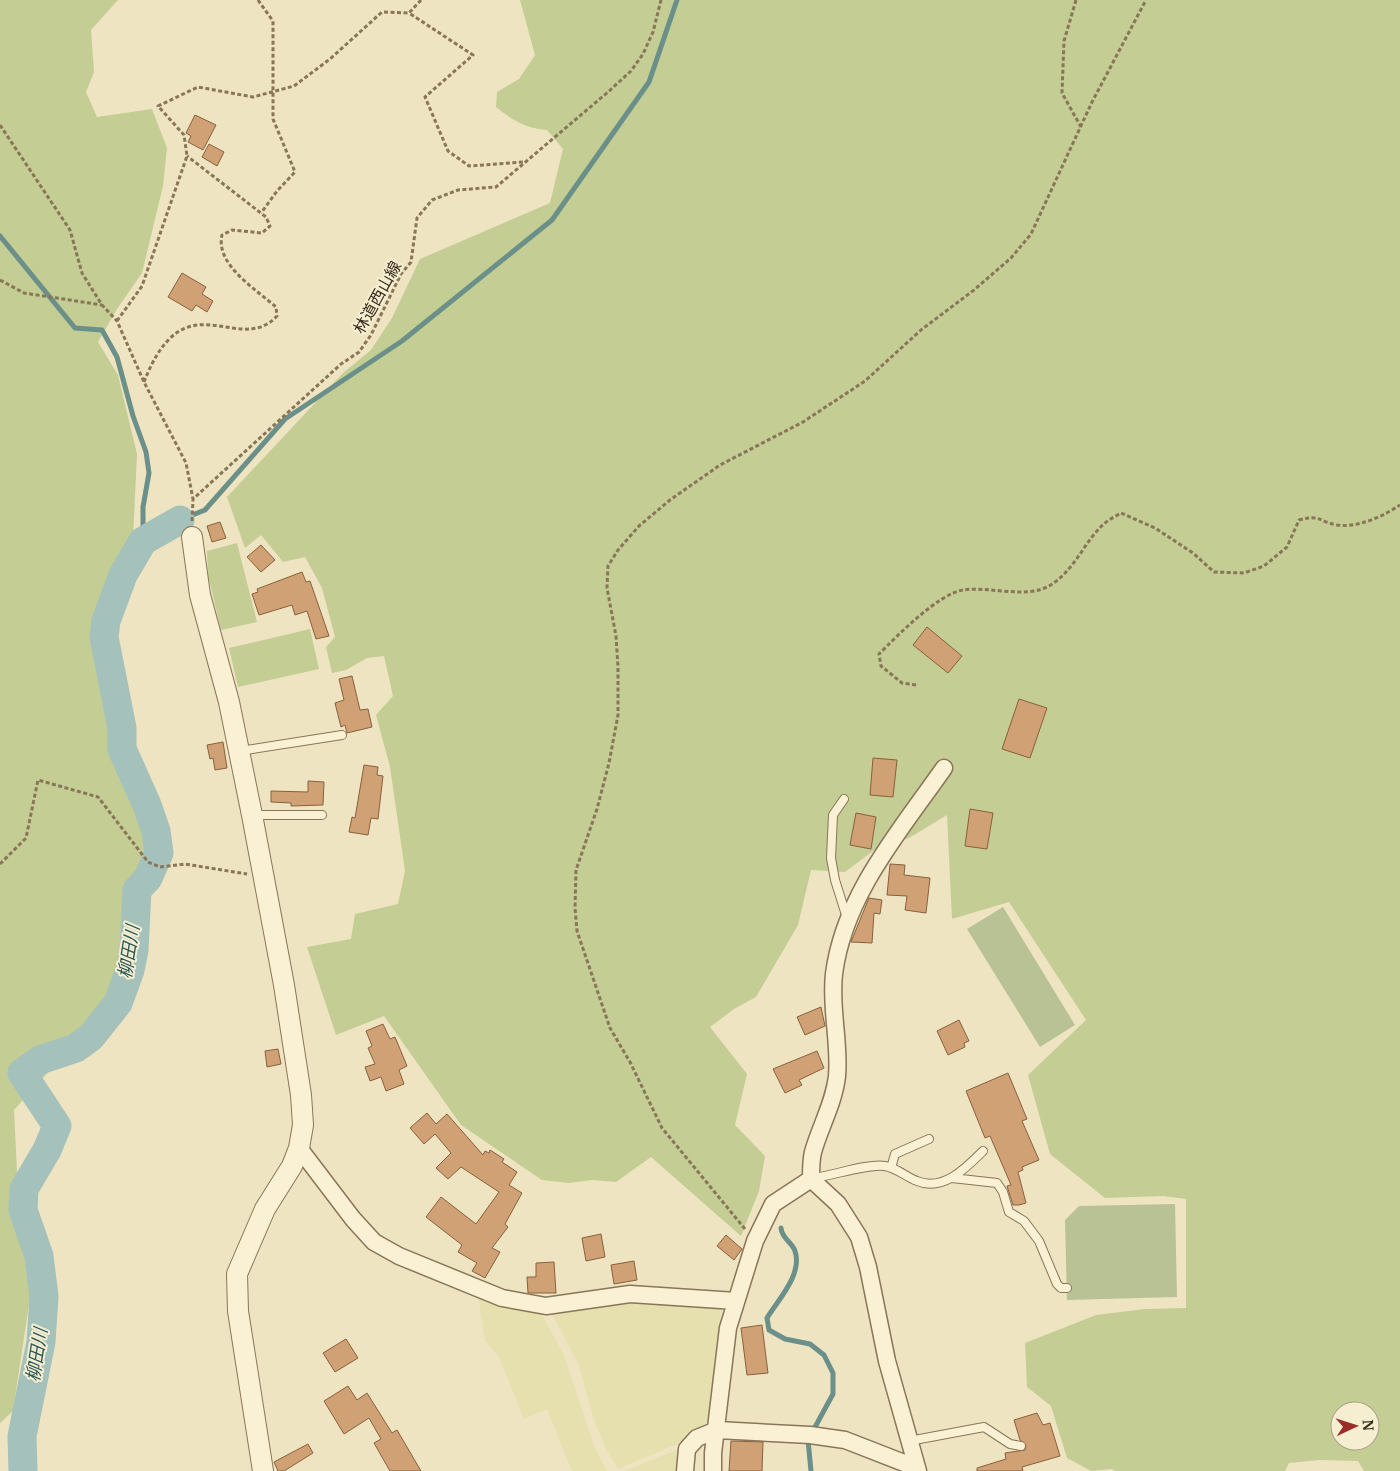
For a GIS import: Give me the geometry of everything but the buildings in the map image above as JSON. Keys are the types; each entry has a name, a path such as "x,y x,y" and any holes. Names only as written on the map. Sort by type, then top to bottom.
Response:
{"street":[{"path":"192,537 200,595 229,702 252,815 284,985 301,1095 302,1125 299,1148 292,1166 264,1209 237,1274 238,1311 263,1471"},
{"path":"918,1469 887,1361 868,1266 859,1237 838,1204 811,1179 812,1155 829,1108 837,1078 838,1049 833,997 834,973 848,921 854,905 871,873 944,768"},
{"path":"299,1148 374,1242 399,1256 502,1298 546,1306 630,1294 736,1301"},
{"path":"713,1471 713,1454 728,1328 755,1241 773,1204 811,1179"},
{"path":"685,1471 687,1449 696,1438 717,1430 810,1435 845,1440 918,1469"}],"lane":[{"path":"238,751 342,735"},
{"path":"844,799 833,815 831,858 835,880 848,921"},
{"path":"252,815 322,815"},
{"path":"890,1168 895,1154 929,1139"},
{"path":"811,1179 871,1166 890,1168 927,1184 952,1178 963,1171 983,1151"},
{"path":"952,1178 997,1183 1003,1192 1009,1212 1024,1221 1039,1241 1057,1284 1061,1288 1067,1288"},
{"path":"909,1441 984,1427 1010,1444 1022,1446"}],"path":[{"path":"258,0 273,21 273,119 295,172 277,190 261,213"},
{"path":"409,13 421,0"},
{"name":"林道西山線","path":"193,499 342,364 359,352 371,335 401,274 411,262 417,218 432,200 458,190 496,187 631,71 653,32 661,0"},
{"path":"1076,0 1064,41 1062,93 1080,127"},
{"path":"755,1241 662,1128 630,1062 610,1028 577,931 575,908 576,870 597,809 618,715 618,658 608,588 608,566 618,550 639,526 676,495 720,465 803,422 865,381 921,330 974,290 1012,258 1031,234 1080,127 1146,0"},
{"path":"117,320 142,286 187,156 184,135 158,106 198,87 253,97 294,86 330,60 382,12 409,13 473,55 425,97 448,151 469,166 525,161"},
{"path":"0,125 70,230 82,273 102,305 117,320 144,382 186,462 193,499 192,537"},
{"path":"144,382 159,350 171,336 191,325 262,327 271,323 277,316 276,307 227,264 220,244 222,235 232,230 262,233 270,226 261,213 187,156"},
{"path":"0,280 24,293 102,305"},
{"path":"916,685 902,683 880,666 879,654 912,623 948,594 960,590 976,588 1017,592 1048,586 1070,568 1104,524 1121,513 1155,528 1193,553 1214,572 1244,573 1264,566 1287,548 1300,520 1314,516 1337,525 1365,522 1400,505"},
{"path":"0,864 26,838 38,780 98,797 148,862 160,867 185,864 264,877"}],"shaded area":[{"path":"478,1296 540,1311 564,1355 593,1443 607,1471 572,1471 547,1409 524,1419 500,1359 485,1340"},
{"path":"637,1301 721,1308 711,1419 677,1444 618,1469 606,1449 595,1423 578,1363 551,1312"},
{"path":"677,1450 677,1471 624,1471"}],"green space":[{"path":"0,0 118,0 91,30 94,72 86,92 97,117 152,109 167,148 163,186 142,273 117,309 98,342 118,375 137,454 133,540 107,594 99,620 114,702 117,756 140,812 152,833 151,863 132,889 128,957 118,995 14,1110 20,1233 31,1291 13,1411 0,1423"},
{"path":"520,0 1400,0 1400,1471 1364,1471 1358,1461 1319,1460 1289,1463 1285,1471 1115,1471 1112,1469 1091,1471 1067,1458 1051,1406 1027,1387 1025,1343 1096,1315 1145,1309 1186,1308 1186,1199 1163,1196 1105,1198 1050,1154 1028,1075 1086,1020 1009,902 952,919 947,815 909,838 877,848 845,872 811,870 798,925 756,997 734,1009 710,1027 747,1074 735,1125 765,1156 759,1191 741,1236 651,1157 616,1182 592,1180 569,1183 542,1180 461,1125 384,1016 336,1035 307,947 351,939 355,914 398,904 405,871 390,767 376,715 393,696 384,656 367,658 346,670 332,673 326,647 335,637 322,588 305,557 283,562 261,535 245,548 227,497 343,373 371,350 392,318 420,259 550,203 563,149 547,130 533,128 520,123 496,107 497,92 519,79 535,55"},
{"path":"237,543 257,622 221,630 208,575 207,551"},
{"path":"310,629 319,669 238,687 229,648"},
{"path":"1003,907 1075,1025 1040,1047 967,929"},
{"path":"1175,1204 1177,1297 1067,1300 1065,1220 1079,1206"}],"waterway":[{"path":"180,520 205,510 285,419 402,341 552,220 649,82 677,0"},
{"path":"0,236 75,328 102,330 117,357 133,416 146,452 149,473 143,507 143,541"},
{"name":"柳田川","path":"23,1471 22,1436 41,1342 44,1296 39,1256 23,1210 24,1189 47,1150 57,1126 22,1073 40,1060 76,1048 91,1037 118,1003 130,970 134,950 137,890 148,878 159,853 156,831 147,805 122,749 122,728 104,637 106,621 123,575 143,541 180,520"},
{"path":"781,1228 783,1235 795,1251 796,1269 793,1278 767,1318 769,1330 785,1339 810,1344 824,1355 833,1373 833,1394 808,1440 811,1471"}]}
